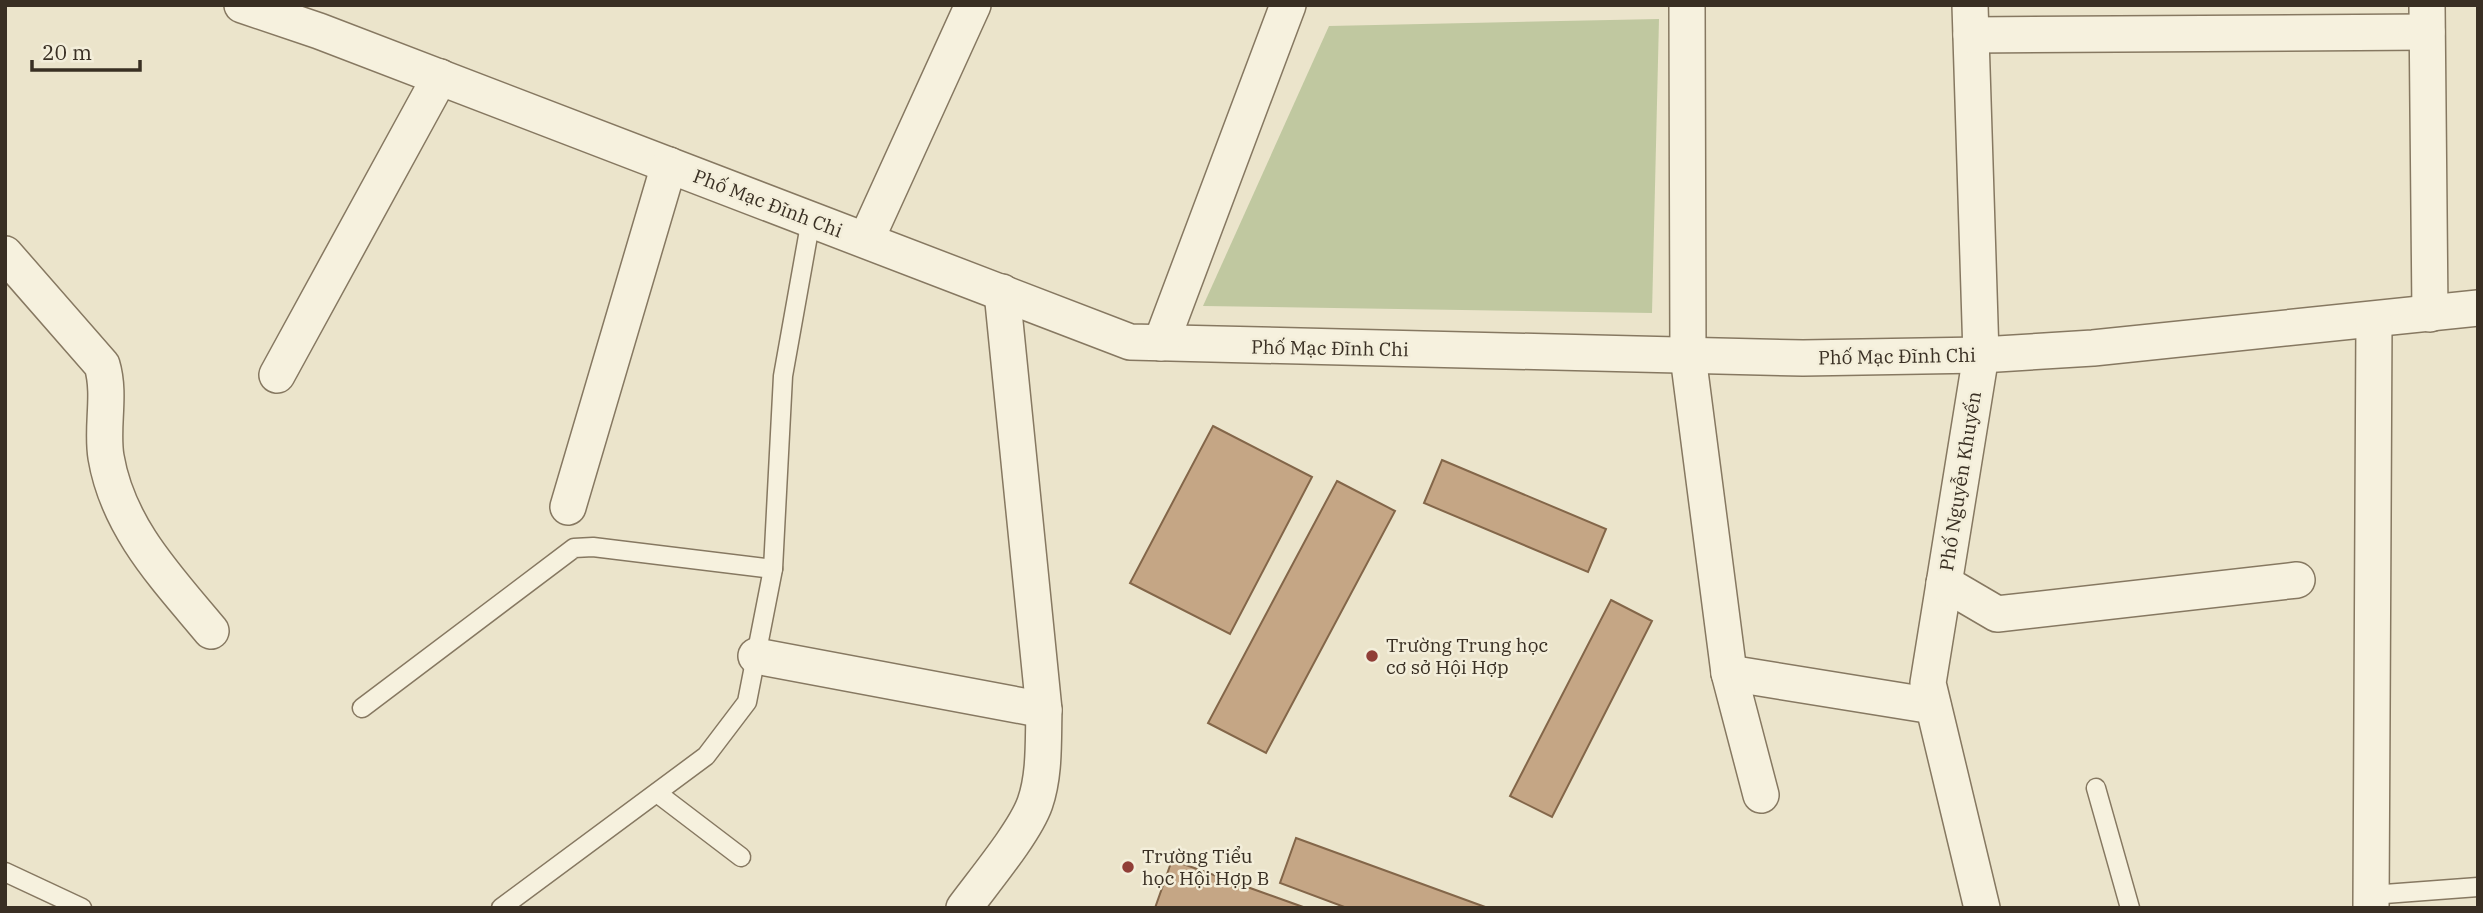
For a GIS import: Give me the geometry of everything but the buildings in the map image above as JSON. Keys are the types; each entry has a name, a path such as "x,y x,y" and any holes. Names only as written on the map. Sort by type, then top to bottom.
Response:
{"street":[{"name":"Phố Mạc Đĩnh Chi","path":"242,5 327,18 440,77 1130,342 1688,356 1981,355 2093,348 2478,308"},
{"path":"866,240 973,5"},
{"path":"1161,343 1288,5"},
{"path":"1688,5 1688,356 1729,673 1761,794"},
{"path":"1971,20 2427,19 2430,314"},
{"name":"Phố Nguyễn Khuyến","path":"1971,20 1981,355 1928,683 1982,908"},
{"path":"277,375 440,77"},
{"path":"568,507 669,165"},
{"path":"5,254 102,365 106,383 106,454 114,492 142,547 211,631"},
{"path":"964,908 998,863 1034,805 1043,765 1044,710 1002,292"},
{"path":"2371,901 2374,320"},
{"path":"1944,583 1997,614 2297,580"},
{"path":"756,656 1044,710"},
{"path":"1729,673 1933,706"}],"lane":[{"path":"501,908 706,756 747,702 773,569 783,376 811,219"},
{"path":"362,708 574,548 593,547 773,569"},
{"path":"2096,788 2130,908"},
{"path":"657,793 741,857"},
{"path":"5,872 82,908"},
{"path":"2371,901 2478,887"}],"green space":[{"path":"1659,19 1652,313 1203,306 1329,26"}],"place":[{"name":"Trường Trung học cơ sở Hội Hợp","path":"1372,656"},
{"name":"Trường Tiểu học Hội Hợp B","path":"1128,867"}]}
